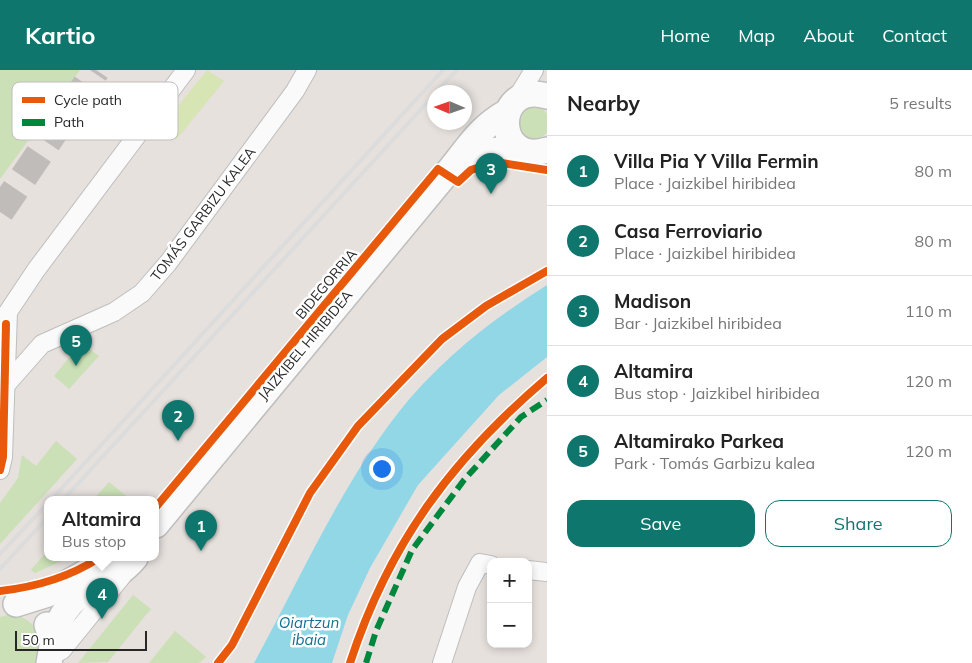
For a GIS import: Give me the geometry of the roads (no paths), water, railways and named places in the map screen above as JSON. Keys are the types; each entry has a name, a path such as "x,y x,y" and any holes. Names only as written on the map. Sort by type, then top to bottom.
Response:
{"main road":[{"path":"538,152 508,136 506,129 511,107 530,94 547,96"},
{"name":"JAIZKIBEL HIRIBIDEA","path":"159,521 454,165 476,134 511,107"},
{"name":"JAIZKIBEL HIRIBIDEA","path":"454,165 485,151 538,152"},
{"path":"8,605 48,594 106,561"},
{"path":"51,653 60,616 71,601 85,590 120,573 132,561"},
{"path":"8,605 34,611 41,616 50,632 51,653"}],"street":[{"path":"177,82 186,70"},
{"name":"TOMÁS GARBIZU KALEA","path":"5,386 42,344 114,312 142,293 168,264 295,91 307,70"},
{"path":"511,107 534,70"},
{"path":"0,470 3,457 6,324 8,312 30,278 134,140"},
{"path":"6,324 12,337 22,345 32,347 42,344"},
{"path":"442,663 467,587 485,564"},
{"path":"532,570 547,572"}],"water":[{"name":"Oiartzun ibaia","path":"547,285 547,357 499,395 418,485 370,568 348,615 332,663 254,663 339,503 357,472 398,413 430,376 466,343 526,298"}],"tunnel":[{"path":"88,82 96,70"},
{"path":"0,212 49,140"}],"railway":[{"path":"55,496 443,70"},
{"path":"443,85 457,70"},
{"path":"67,496 427,103"},
{"path":"0,554 44,507"},
{"path":"0,569 44,521"}],"place":[{"name":"Madison","path":"491,194"},
{"name":"Altamirako Parkea","path":"76,366"},
{"name":"Casa Ferroviario","path":"178,441"},
{"name":"Villa Pia Y Villa Fermin","path":"201,551"},
{"name":"Altamira","path":"102,619"}]}
